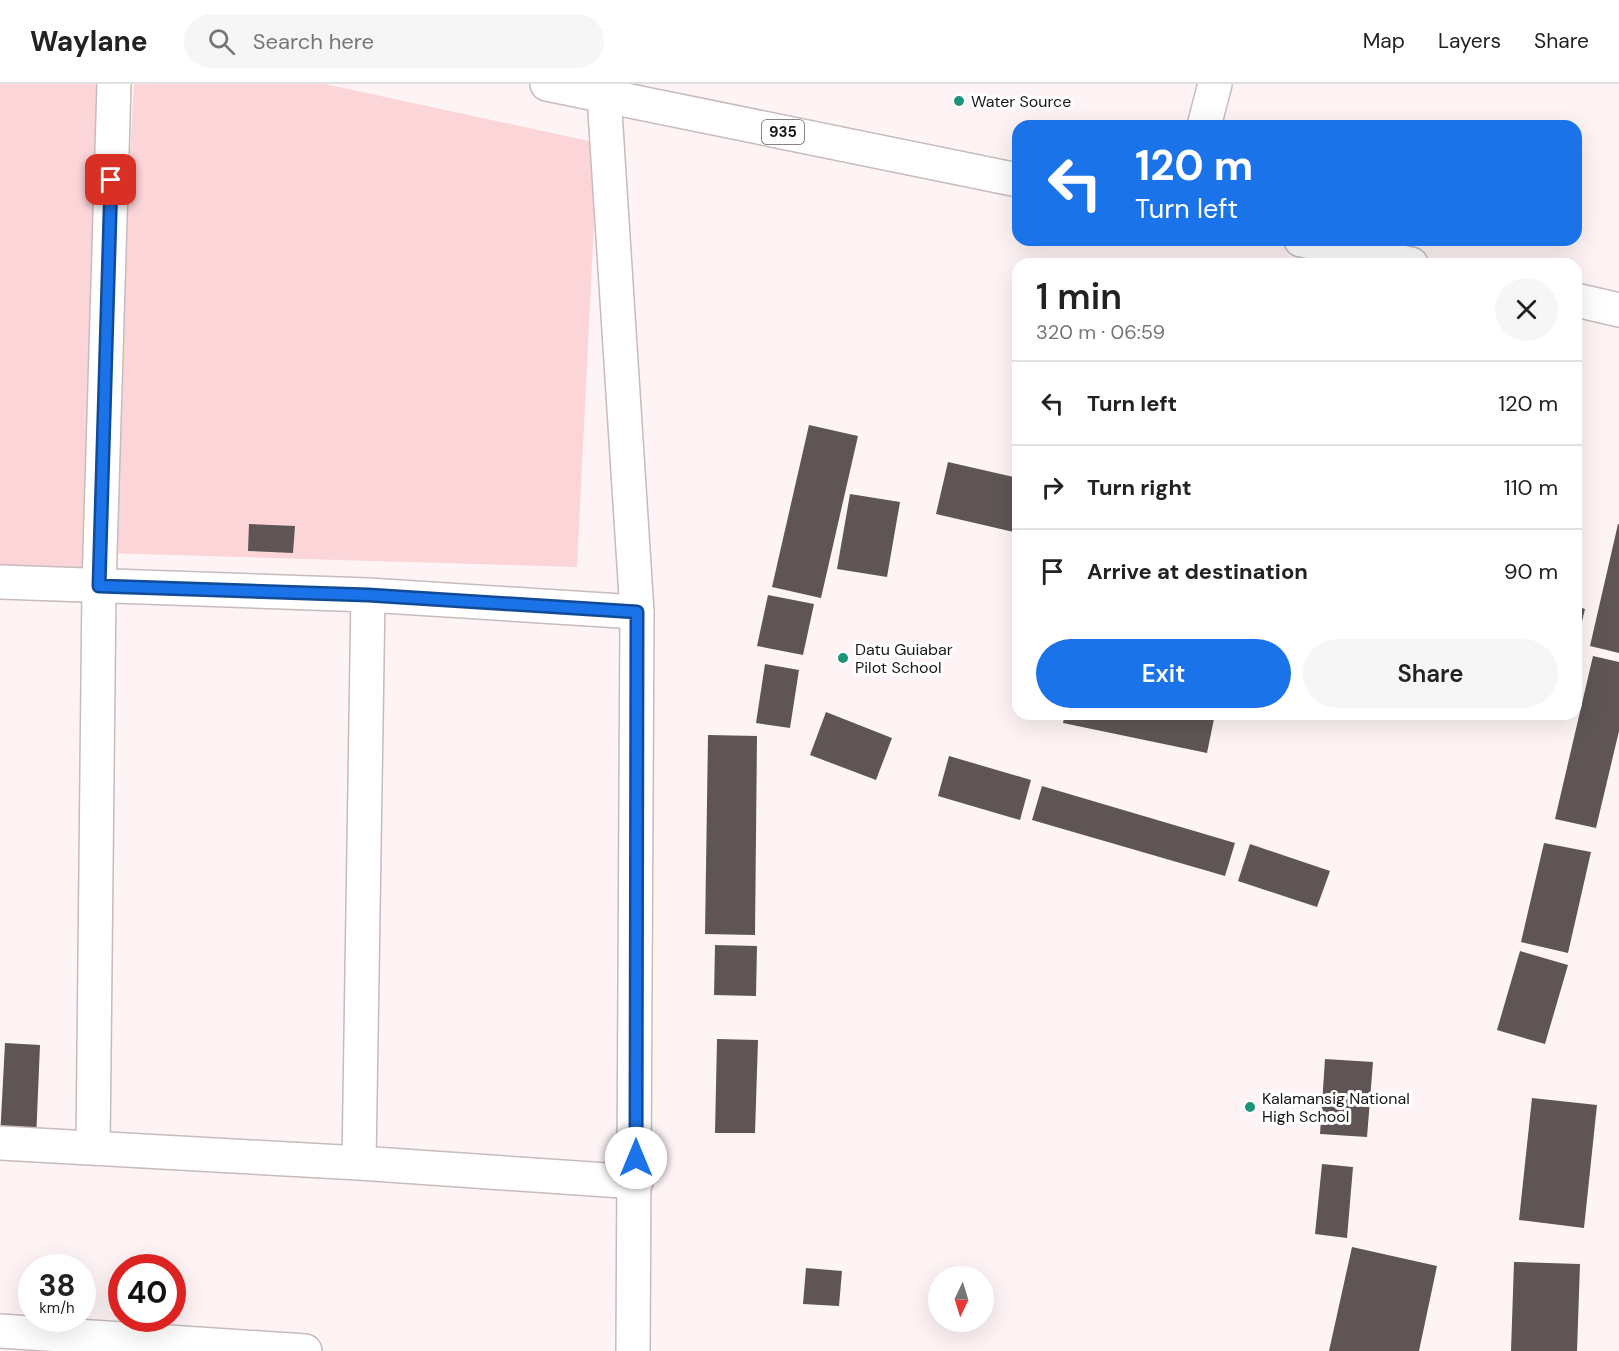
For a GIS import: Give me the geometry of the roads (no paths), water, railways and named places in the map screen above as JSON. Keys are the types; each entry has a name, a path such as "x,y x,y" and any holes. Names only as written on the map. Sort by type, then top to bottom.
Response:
{"street":[{"path":"93,1148 99,586 114,84"},
{"name":"935","path":"547,84 1012,179"},
{"path":"1206,120 1215,84"},
{"path":"604,96 637,612 636,1182 633,1351"},
{"path":"1328,246 1384,258"},
{"path":"1582,301 1619,310"},
{"path":"0,582 368,595 637,612"},
{"path":"359,1163 368,595"},
{"path":"0,1143 359,1163 636,1182"},
{"path":"0,1330 305,1351"}],"place":[{"name":"Water Source","path":"959,101"},
{"name":"Datu Guiabar Pilot School","path":"843,658"},
{"name":"Kalamansig National High School","path":"1250,1107"}]}
